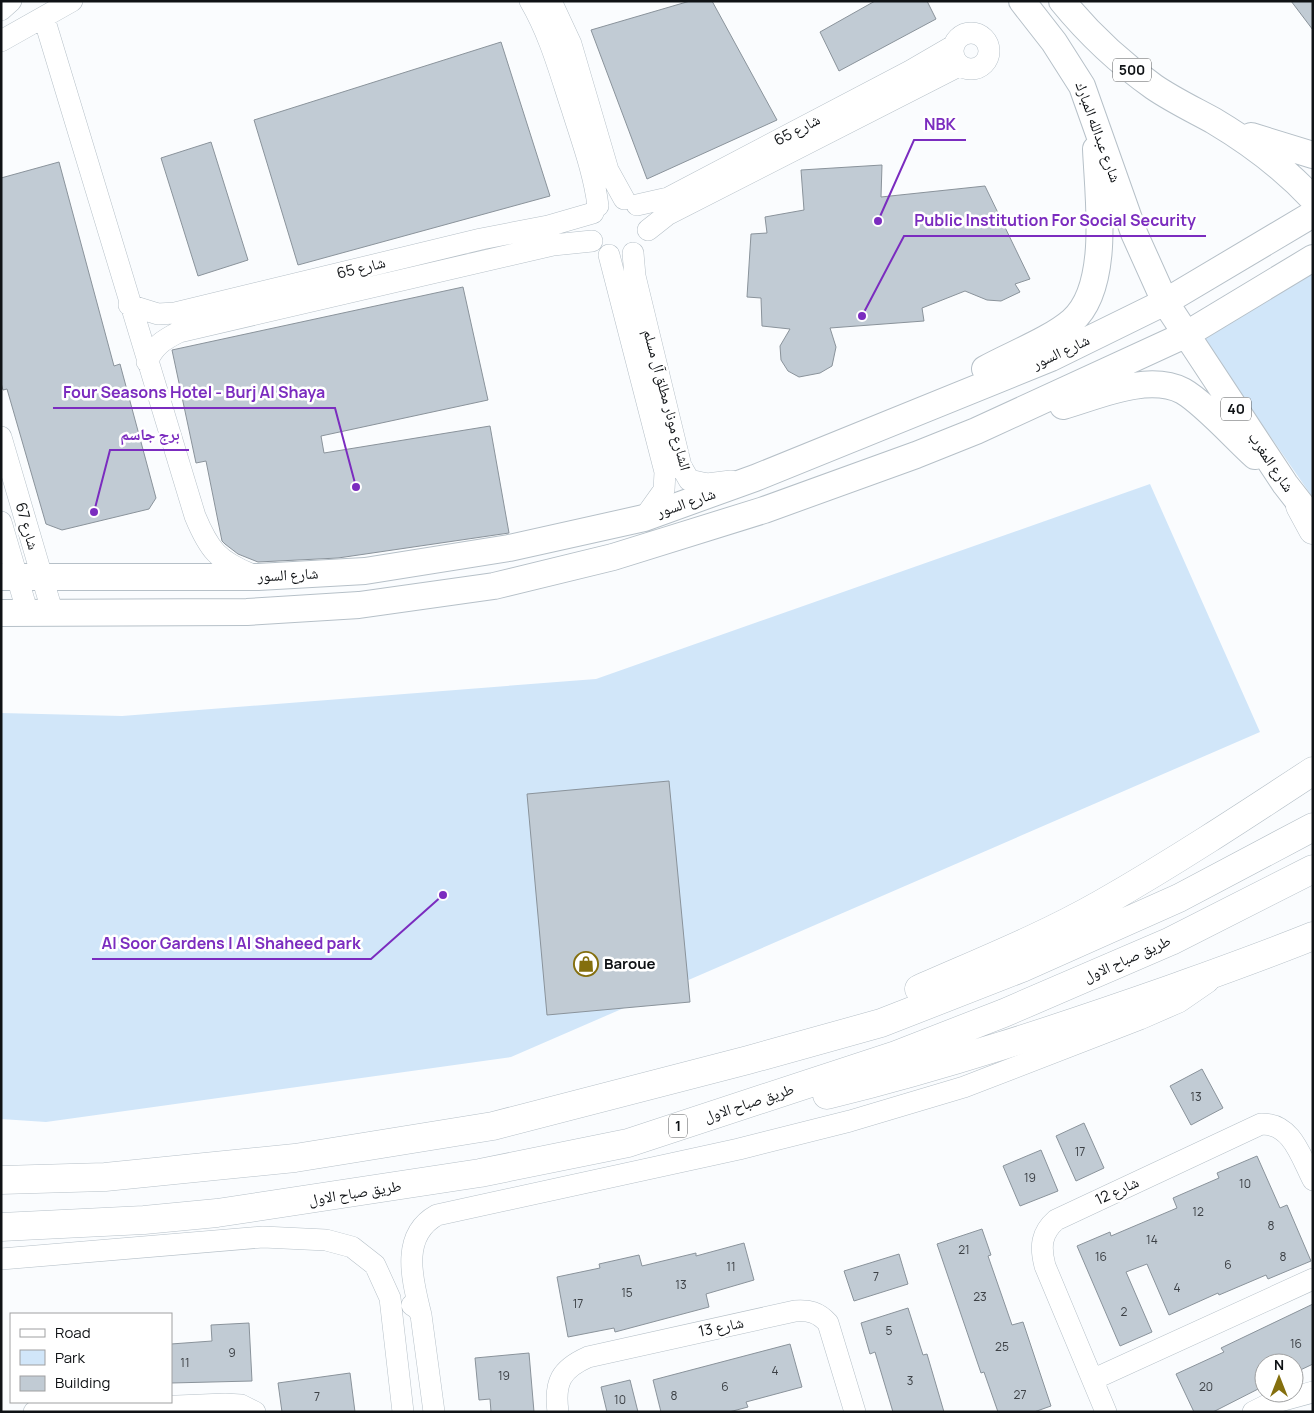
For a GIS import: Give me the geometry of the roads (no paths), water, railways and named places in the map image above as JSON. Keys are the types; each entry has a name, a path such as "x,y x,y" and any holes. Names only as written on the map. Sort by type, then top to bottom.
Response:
{"highway":[{"path":"1299,503 1313,530"},
{"path":"1243,817 1269,790 1313,757"},
{"path":"748,1060 843,1023 1091,909 1243,817 1313,771"},
{"path":"1,1180 105,1178 295,1158 492,1126 748,1060 881,1023 1022,968 1179,898 1313,827"},
{"name":"طريق صباح الاول","path":"1,1227 144,1220 217,1213 480,1173 628,1142 896,1055 1004,1012 1171,941 1313,870"},
{"path":"1259,958 1313,930"},
{"path":"628,1142 899,1077 1062,1028 1259,958 1313,936"}],"main road":[{"name":"شارع عبدالله المبارك","path":"1022,1 1076,74 1095,119 1134,233 1165,302"},
{"name":"500","path":"1062,1 1082,26 1116,57 1155,87 1215,122 1273,161 1313,199"},
{"path":"853,438 1062,328 1078,315 1091,294 1096,271 1099,221 1095,119"},
{"path":"1215,122 1266,142 1313,155"},
{"name":"شارع السور","path":"9,577 258,577 365,571 509,548 644,518 756,478 1051,358 1165,302 1313,214"},
{"name":"شارع السور","path":"1,613 247,612 350,606 494,586 613,557 764,510 916,455 976,431 1187,334 1313,258"},
{"name":"شارع المغرب","path":"1165,302 1299,503"},
{"path":"976,431 1123,389 1162,385 1176,388 1188,395 1299,503"}],"street":[{"path":"1,10 11,1"},
{"path":"1,41 72,1"},
{"path":"530,1 544,28 559,68 589,164 595,209 589,227 592,241 609,255 617,257 633,253 643,244 648,230 644,212 631,202 608,170 571,44 551,1"},
{"path":"44,18 129,305 203,535 216,554 230,566 258,577"},
{"path":"970,33 981,36 988,45 988,57 981,67 970,70 959,66 953,57 953,46 960,37 970,33"},
{"name":"شارع 65","path":"631,202 668,198 910,71 953,46"},
{"name":"شارع 65","path":"648,230 667,215 959,66"},
{"path":"595,209 610,199 631,202"},
{"name":"شارع 65","path":"129,305 158,314 175,313 481,240 548,226 595,209"},
{"name":"شارع 65","path":"147,362 152,350 162,340 179,332 553,245 592,241"},
{"name":"الشارع مونار مطلق آل مسلم","path":"633,253 635,276 681,466 688,480 707,484 756,478"},
{"name":"الشارع مونار مطلق آل مسلم","path":"609,255 664,472 664,490 644,518"},
{"name":"شارع 67","path":"1,438 53,614"},
{"name":"شارع 67","path":"1,522 9,577 28,614"},
{"path":"434,1412 421,1315 412,1273 412,1253 418,1234 427,1222 437,1215 739,1149 850,1121 964,1088 1179,1002 1205,985 1212,974"},
{"name":"شارع 12","path":"1106,1412 1094,1379 1045,1266 1042,1240 1048,1228 1056,1220 1261,1124 1280,1127 1290,1136 1313,1180"},
{"path":"1,1259 263,1237 333,1242 352,1247 375,1265 390,1298 394,1316 403,1412"},
{"path":"1094,1379 1313,1278"},
{"path":"394,1316 401,1305 407,1304 418,1309 421,1315"},
{"name":"شارع 13","path":"558,1412 557,1386 564,1372 588,1357 795,1311 809,1310 821,1315 828,1323 855,1412"},
{"path":"1253,1412 1269,1404 1313,1392"},
{"path":"34,1412 224,1404 241,1405 255,1412"}],"place":[{"name":"NBK","path":"878,221"},
{"name":"Public Institution For Social Security","path":"862,316"},
{"name":"Four Seasons Hotel - Burj Al Shaya","path":"356,487"},
{"name":"برج جاسم","path":"94,512"},
{"name":"Al Soor Gardens | Al Shaheed park","path":"443,895"},
{"name":"Baroue","path":"586,964"}]}
